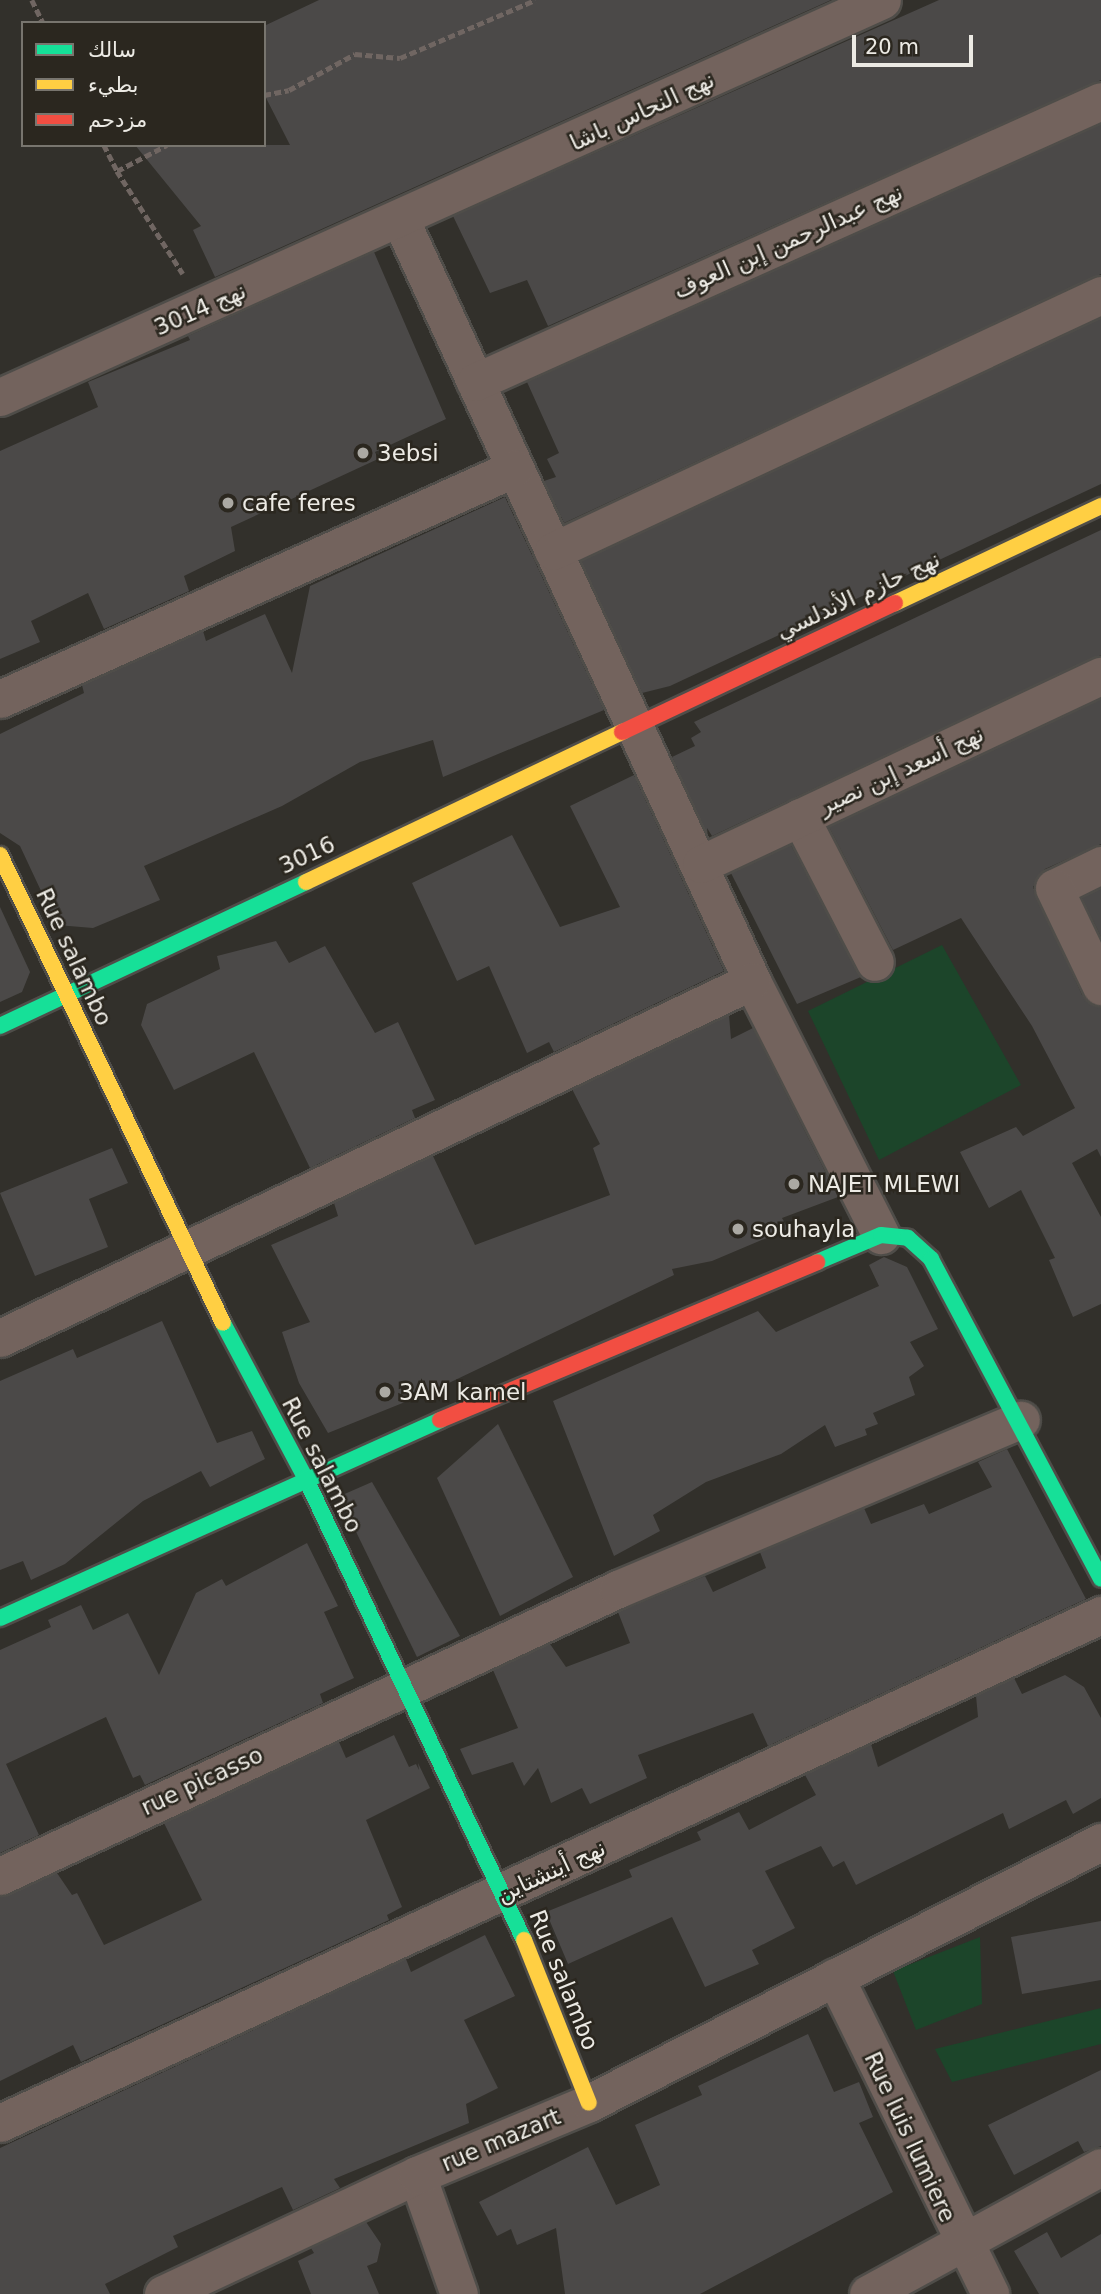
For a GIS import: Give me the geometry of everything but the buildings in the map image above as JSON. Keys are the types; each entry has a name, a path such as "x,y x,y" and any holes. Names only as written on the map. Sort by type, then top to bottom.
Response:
{"street":[{"name":"نهج النحاس باشا","path":"401,221 882,0"},
{"name":"نهج عبدالرحمن إبن العوف","path":"475,382 1101,100"},
{"name":"نهج 3014","path":"0,397 401,221"},
{"path":"401,221 701,864 752,981 881,1235"},
{"path":"553,551 1101,295"},
{"path":"0,699 515,468"},
{"name":"نهج حازم الأندلسي","path":"634,724 1101,506"},
{"name":"نهج أسعد إبن نصير","path":"701,864 1101,676"},
{"name":"3016","path":"0,1026 634,724"},
{"path":"800,817 875,962"},
{"name":"Rue salambo","path":"0,855 67,994 184,1251 305,1477 505,1893 589,2103"},
{"path":"1101,865 1054,888 1101,986"},
{"path":"0,1338 752,981"},
{"path":"0,1618 305,1477 881,1235 908,1238 931,1259 1021,1420 1101,1579"},
{"name":"rue picasso","path":"0,1876 404,1685 1021,1420"},
{"name":"نهج أينشتاين","path":"0,2123 505,1893 1101,1615"},
{"name":"rue mazart","path":"163,2294 417,2175 589,2103 1101,1842"},
{"name":"Rue luis lumiere","path":"835,1977 960,2243 990,2294"},
{"path":"869,2294 1101,2167"},
{"path":"417,2175 459,2294"}],"path":[{"path":"32,0 42,21"},
{"path":"266,95 289,90 355,54 400,58 535,0"},
{"path":"105,147 117,172 204,307"},
{"path":"117,172 163,147"}],"green space":[{"path":"942,945 1021,1085 879,1160 808,1011"},
{"path":"980,1937 982,2004 916,2030 893,1971"},
{"path":"1101,2008 1101,2044 952,2082 935,2049"}],"traffic: fast":[{"path":"0,1026 306,882"},
{"path":"817,1262 881,1235 908,1238 931,1259 1101,1579"},
{"path":"223,1323 305,1477 524,1940"},
{"path":"0,1618 440,1420"}],"traffic: slow":[{"path":"895,603 1101,506"},
{"path":"306,882 622,732"},
{"path":"0,855 223,1323"},
{"path":"524,1940 589,2103"}],"traffic: jam":[{"path":"622,732 895,603"},
{"path":"440,1420 817,1262"}],"place":[{"name":"3ebsi","path":"363,453"},
{"name":"cafe feres","path":"228,503"},
{"name":"NAJET MLEWI","path":"794,1184"},
{"name":"souhayla","path":"738,1229"},
{"name":"3AM kamel","path":"385,1392"}]}
